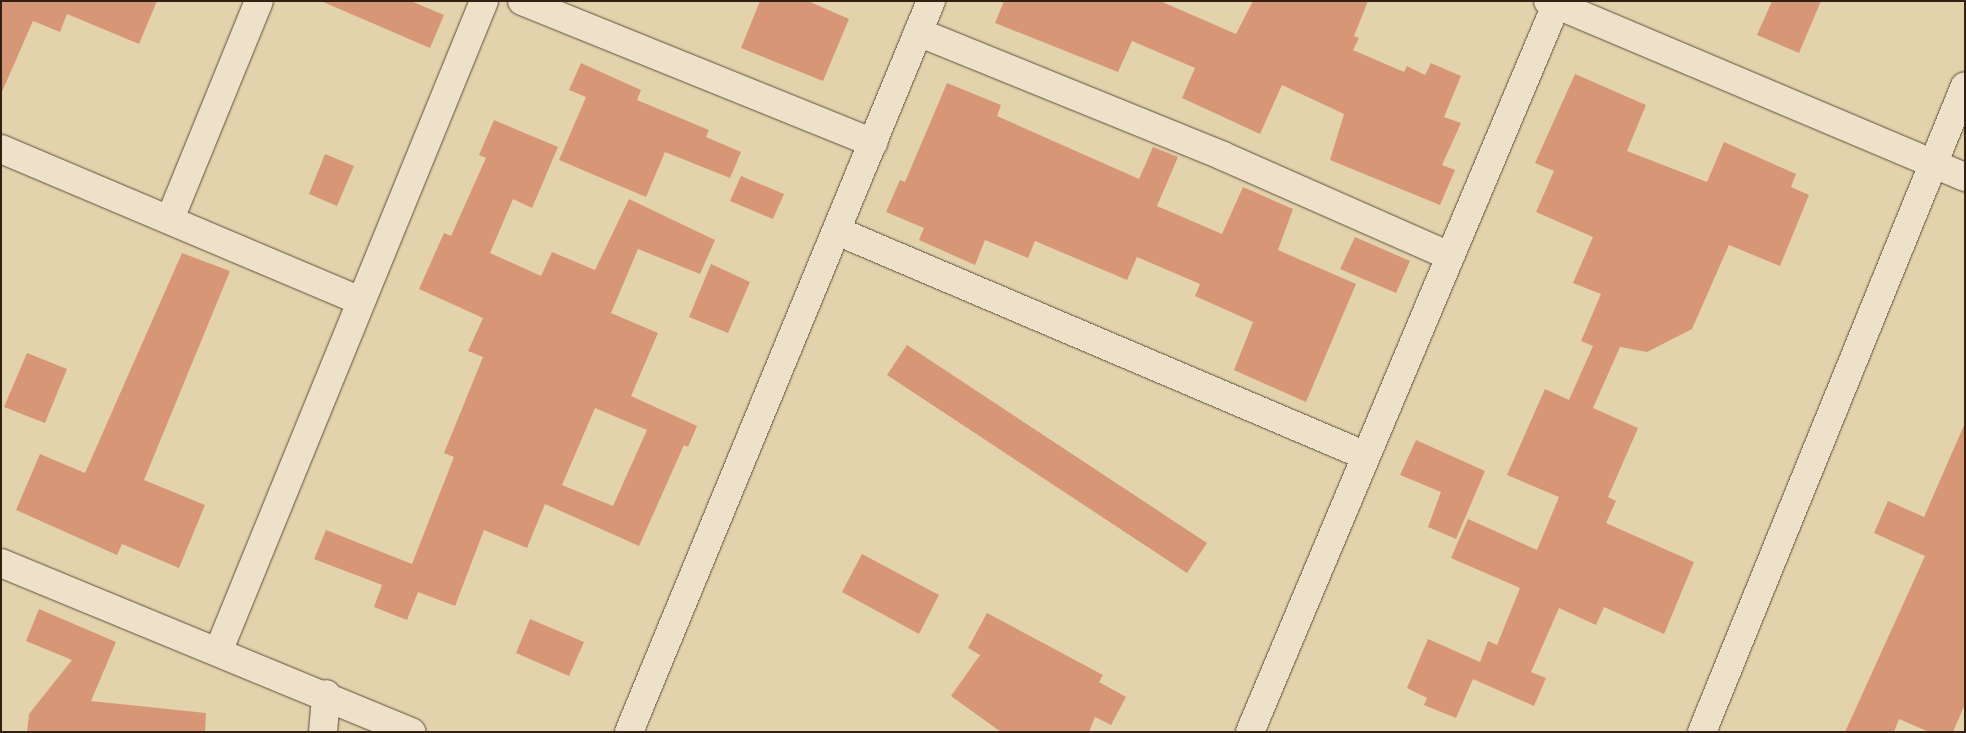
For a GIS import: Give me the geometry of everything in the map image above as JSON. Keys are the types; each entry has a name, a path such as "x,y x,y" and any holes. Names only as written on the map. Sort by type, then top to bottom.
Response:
{"street":[{"path":"170,219 259,1"},
{"path":"218,652 359,300 484,1"},
{"path":"522,1 874,143"},
{"path":"629,732 874,143 931,1"},
{"path":"1250,732 1450,256 1552,3 1965,177"},
{"path":"918,32 1223,156 1450,256"},
{"path":"1702,732 1932,163 1965,86"},
{"path":"1,149 359,300"},
{"path":"837,231 1366,456"},
{"path":"1,563 326,694 412,732"},
{"path":"323,732 326,694"}],"building":[{"path":"1,1 157,1 139,44 67,14 60,32 33,21 1,94"},
{"path":"321,1 411,1 444,15 430,48"},
{"path":"760,1 808,1 849,19 823,81 741,48"},
{"path":"1004,1 1160,1 1236,34 1253,1 1368,1 1354,36 1359,38 1353,50 1404,72 1407,66 1425,75 1431,63 1461,76 1444,117 1461,123 1442,165 1455,170 1440,205 1330,160 1344,114 1282,85 1260,134 1182,98 1195,68 1132,41 1118,72 995,23"},
{"path":"1772,1 1821,1 1799,53 1757,35"},
{"path":"581,63 641,90 637,100 709,130 706,137 741,152 730,178 665,152 646,197 559,160 586,97 569,90"},
{"path":"1575,74 1646,105 1627,151 1707,182 1724,142 1796,174 1791,187 1809,195 1780,266 1729,245 1692,329 1647,352 1620,347 1593,408 1638,428 1608,497 1616,501 1606,523 1694,562 1664,634 1604,607 1596,625 1559,608 1531,672 1546,678 1534,706 1473,679 1456,718 1424,705 1427,698 1407,688 1428,639 1480,662 1488,641 1497,645 1520,588 1451,558 1468,519 1537,550 1559,497 1507,475 1545,389 1569,400 1593,346 1581,341 1601,294 1573,283 1593,237 1536,212 1554,171 1535,163"},
{"path":"947,83 1001,105 997,116 1139,179 1153,147 1178,157 1157,206 1222,234 1243,187 1293,209 1278,250 1356,284 1306,402 1234,370 1253,322 1195,296 1200,284 1137,257 1127,280 1035,241 1028,258 985,240 975,265 919,240 924,228 886,212 900,180 905,182"},
{"path":"494,120 558,147 532,208 513,199 490,253 541,276 552,252 595,270 629,199 715,240 700,274 638,249 611,313 658,333 631,396 697,426 688,447 684,445 639,546 545,504 527,548 484,530 455,606 418,592 407,620 374,607 382,585 314,559 326,530 412,564 454,457 444,453 483,357 468,351 483,318 419,289 444,233 451,236 486,158 479,155","holes":["595,408 647,430 613,506 562,485"]},
{"path":"325,154 354,166 337,206 309,194"},
{"path":"741,176 784,194 773,219 730,201"},
{"path":"1355,237 1410,261 1396,293 1340,269"},
{"path":"182,253 230,271 144,480 205,505 179,568 122,544 117,555 16,510 40,454 85,473"},
{"path":"711,264 750,282 728,333 689,317"},
{"path":"907,345 1207,543 1187,573 887,375"},
{"path":"27,353 67,369 45,423 4,407"},
{"path":"1965,423 1965,704 1953,732 1929,732 1899,719 1894,732 1845,732 1925,556 1874,533 1888,501 1924,517"},
{"path":"1416,440 1485,471 1456,539 1428,527 1441,492 1400,475"},
{"path":"862,554 939,595 919,634 842,592"},
{"path":"39,609 116,642 91,701 206,713 205,732 27,732 29,714 72,660 26,641"},
{"path":"987,613 1103,675 1099,682 1126,697 1111,725 1095,717 1089,732 1001,732 951,696 980,655 968,648"},
{"path":"530,619 584,642 569,676 516,653"}]}
